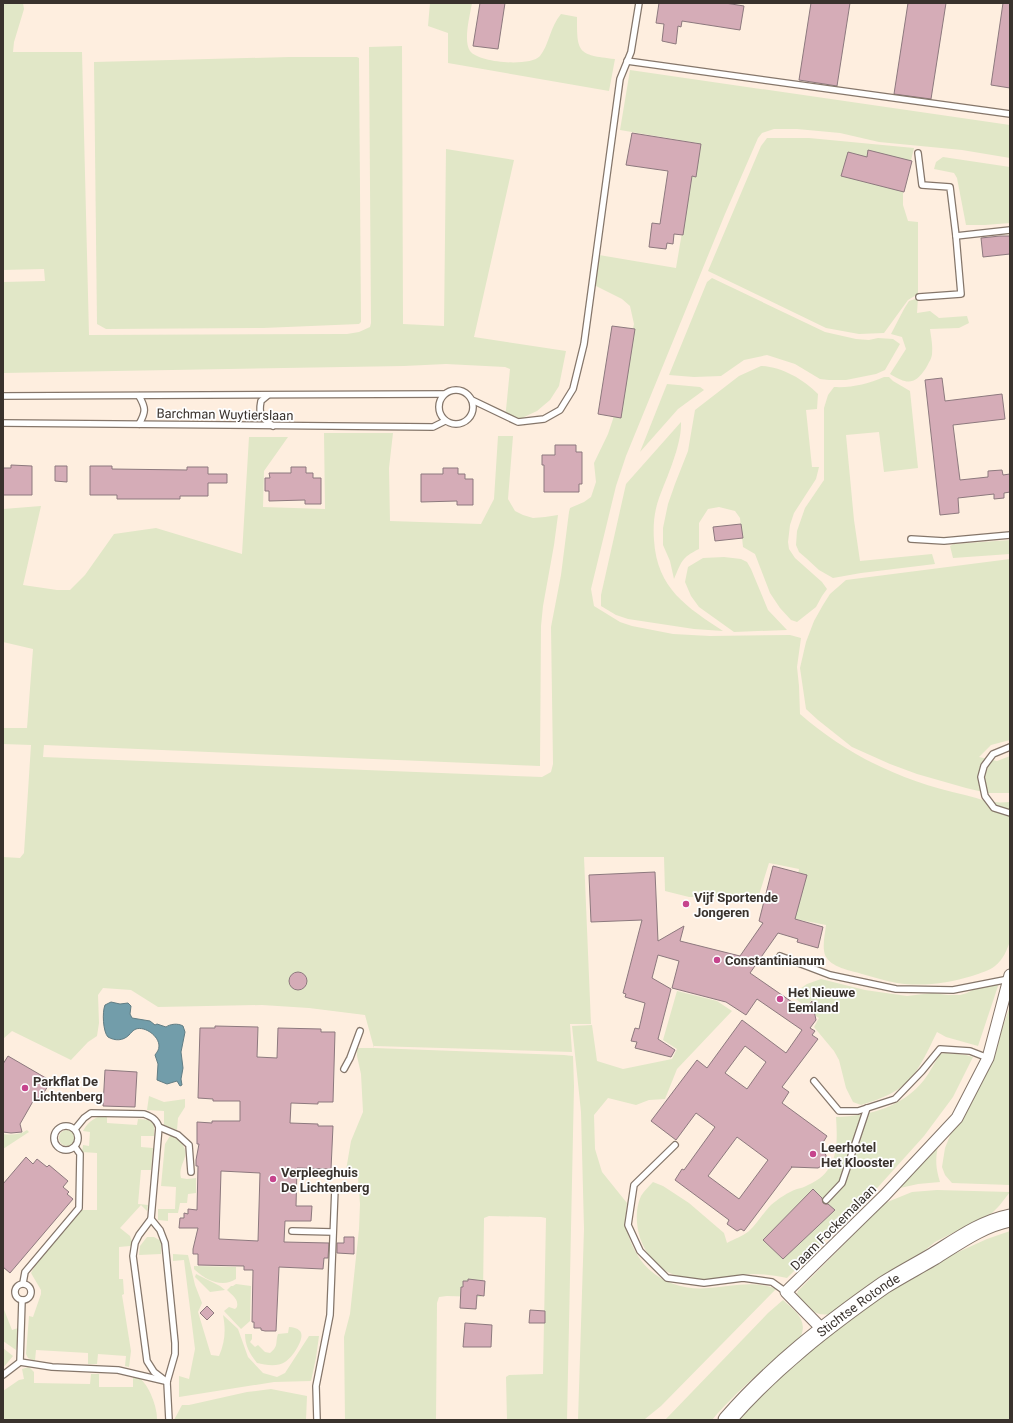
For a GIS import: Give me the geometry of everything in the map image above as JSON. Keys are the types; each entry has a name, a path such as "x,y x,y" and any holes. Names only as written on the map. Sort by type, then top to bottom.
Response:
{"main road":[{"name":"Stichtse Rotonde","path":"727,1420 744,1400 822,1329 884,1285 965,1236 984,1226 1010,1218"}],"street":[{"name":"Daam Fockemalaan","path":"786,1292 885,1195 953,1122 968,1100 988,1058 1009,977"},
{"path":"786,1292 822,1329"}],"lane":[{"path":"472,400 518,422 544,419 560,410 572,389 584,344 620,79 631,52 639,3"},
{"path":"627,61 1010,114"},
{"path":"918,153 922,185 950,187 961,294 919,297"},
{"path":"956,236 1010,230"},
{"path":"453,390 463,391 471,397 472,400 474,407 471,416 464,423 454,424 445,420 440,415 438,407 444,394 453,390"},
{"name":"Barchman Wuytierslaan","path":"3,396 268,396 444,394"},
{"path":"139,396 144,405 144,415 139,424"},
{"path":"268,396 261,401 259,411 264,419 274,426"},
{"name":"Barchman Wuytierslaan","path":"3,422 433,427 445,420"},
{"path":"911,539 944,541 1010,535"},
{"path":"1010,747 993,754 984,766 981,777 985,796 994,808 1010,813"},
{"path":"780,956 830,975 896,989 953,990 1009,977"},
{"path":"344,1069 360,1032"},
{"path":"814,1081 839,1111 858,1111 895,1099 922,1071 940,1049 970,1051 988,1058"},
{"path":"826,1200 842,1183 867,1108"},
{"path":"75,1130 84,1118 91,1113 144,1114 152,1116 157,1121 159,1127 151,1219 135,1243 133,1256 147,1361 154,1372 167,1382"},
{"path":"66,1126 75,1130 78,1143 75,1147 66,1151 61,1150 57,1147 53,1138 54,1134 61,1127 66,1126"},
{"path":"159,1127 178,1135 189,1145 191,1172"},
{"path":"675,1145 634,1185 628,1225 640,1251 667,1278 704,1283 743,1278 772,1282 786,1292"},
{"path":"23,1283 25,1272 79,1208 80,1154 75,1147"},
{"path":"317,1420 316,1386 330,1315 335,1188"},
{"path":"151,1219 160,1230 165,1242 175,1343 174,1361 167,1382 169,1420"},
{"path":"292,1231 333,1232"},
{"path":"22,1300 18,1299 14,1293 16,1286 23,1283"},
{"path":"22,1300 29,1297 31,1294 29,1287 23,1283"},
{"path":"20,1362 22,1300"},
{"path":"3,1375 20,1362 52,1367 118,1370 167,1382"}],"green space":[{"path":"3,3 23,3 24,9 14,42 13,52 82,52 89,335 347,334 359,332 370,327 369,47 402,46 403,324 444,326 446,149 514,160 474,337 566,351 559,386 550,400 537,411 522,418 505,420 510,369 505,367 446,364 3,373 3,282 45,281 44,269 3,270"},
{"path":"430,3 472,3 467,35 468,47 475,55 493,61 526,62 540,56 546,47 554,24 561,14 577,17 579,45 582,50 593,56 615,59 609,91 448,63 448,33 428,26"},
{"path":"289,57 359,58 361,322 359,324 263,328 106,329 97,324 94,62"},
{"path":"630,70 1010,125 1010,158 962,150 879,142 840,133 797,129 774,129 762,133 758,138 725,214 626,456 616,486 591,589 594,606 620,622 632,626 673,634 710,636 790,635 801,638 797,667 800,714 818,729 837,742 877,765 919,782 991,802 1010,802 1010,941 998,964 993,968 972,976 935,984 916,985 889,981 836,966 828,959 824,951 826,925 790,918 799,869 769,863 758,898 689,897 665,891 664,857 584,857 591,1024 570,1024 572,1052 374,1046 374,1048 365,1015 309,1008 262,1005 158,1007 131,990 103,988 98,995 99,1023 97,1036 88,1042 71,1060 12,1031 3,1039 3,857 20,858 24,853 31,745 3,744 3,728 27,728 33,649 3,642 3,509 41,506 23,585 57,590 70,590 85,575 114,534 156,528 242,554 249,437 288,437 264,471 263,507 325,509 324,433 393,433 389,468 390,521 481,524 494,499 498,436 513,436 508,499 515,511 523,515 533,518 558,515 541,626 540,766 44,745 43,757 542,777 551,772 553,764 551,627 561,575 569,512 570,508 591,497 596,482 594,463 608,434 613,419 634,324 630,306 622,299 594,285 599,255 676,268 697,143 620,130"},
{"path":"767,138 809,138 914,148 903,193 903,205 908,221 918,222 918,294 908,300 884,333 859,334 826,328 708,271 761,146"},
{"path":"943,157 1010,167 1010,223 966,225 957,178 954,173 934,169 936,162"},
{"path":"712,278 825,332 856,339 893,339 900,344 885,370 876,374 846,380 820,379 795,364 767,355 744,360 721,376 694,377 669,375 707,282"},
{"path":"918,298 917,313 930,311 939,318 967,316 969,323 959,328 930,329 932,348 931,359 922,374 910,382 901,380 890,374 906,349 902,337 891,334 909,301"},
{"path":"761,366 784,371 806,383 818,394 817,409 806,410 812,467 819,467 816,479 794,513 790,525 788,542 789,549 795,558 822,582 827,589 816,607 797,622 791,620 780,608 770,593 755,554 743,547 740,518 735,511 719,507 708,509 699,523 699,549 685,558 674,579 670,561 663,545 663,528 668,504 688,451 695,410 739,376"},
{"path":"884,377 889,377 910,391 918,468 884,472 879,432 846,435 854,520 860,561 932,554 935,564 833,578 819,570 799,552 796,545 797,531 805,508 824,480 824,408 828,395 834,387 859,385"},
{"path":"667,384 700,387 704,390 678,409 640,452"},
{"path":"681,422 681,431 677,450 657,503 654,524 656,557 661,572 676,595 697,614 723,631 694,629 628,619 616,615 601,606 601,595 626,484"},
{"path":"1010,540 1010,554 953,558 950,546 954,544"},
{"path":"724,557 741,559 747,562 768,610 787,630 734,632 699,607 691,596 685,582 688,567 703,558"},
{"path":"1010,559 1010,740 991,745 979,757 997,761 1010,756 1010,793 987,793 966,788 917,774 890,764 852,747 806,709 800,668 806,642 814,621 830,594 846,580"},
{"path":"821,979 865,990 907,996 932,993 960,995 978,987 996,983 998,986 978,1046 946,1037 937,1032 918,1068 905,1083 888,1095 861,1105 853,1102 846,1088 839,1060 834,1051 814,1027 819,1018 813,1014 819,1008 812,1000 806,1007 791,995 807,984"},
{"path":"677,991 717,1001 732,1011 677,1069 665,1099 649,1100 636,1105 608,1098 594,1115 595,1149 602,1172 627,1203 626,1224 631,1243 638,1256 651,1272 678,1286 688,1288 709,1288 751,1284 768,1286 776,1289 661,1406 645,1419 578,1420 584,1229 581,1112 572,1026 592,1025 597,1061 623,1069 672,1059 677,1049 663,1040"},
{"path":"1010,1006 1010,1185 952,1183 945,1175 942,1167 945,1148 951,1133 965,1116 995,1056"},
{"path":"357,1048 573,1056 574,1086 567,1420 507,1420 506,1377 509,1375 543,1374 546,1218 489,1216 484,1218 483,1294 481,1297 439,1297 437,1303 436,1420 345,1420 344,1337 350,1314 359,1229 360,1204 358,1178 345,1176 351,1141 363,1112 361,1074 357,1056"},
{"path":"946,1053 973,1057 953,1097 924,1136 870,1196 787,1278 754,1274 704,1280 681,1277 661,1268 646,1250 640,1238 637,1212 641,1196 653,1182 663,1186 689,1203 724,1233 727,1243 749,1231 765,1211 780,1198 794,1190 807,1186 818,1180 825,1173 831,1165 836,1148 836,1117 861,1115 896,1103 916,1089 924,1080 940,1054"},
{"path":"149,1096 164,1102 185,1099 185,1107 178,1118 177,1130 164,1125 164,1111 147,1110"},
{"path":"98,1117 107,1117 107,1123 137,1125 138,1119 147,1120 152,1122 154,1127 154,1136 141,1136 141,1147 153,1148 151,1170 141,1170 138,1204 148,1205 147,1211 141,1205 120,1228 130,1236 133,1245 119,1247 119,1279 123,1279 124,1294 122,1295 131,1351 129,1367 125,1366 126,1356 98,1354 97,1364 88,1364 88,1353 36,1350 35,1361 28,1358 26,1354 29,1316 33,1317 41,1290 31,1273 36,1264 81,1210 97,1210 97,1153 82,1152 83,1145 89,1146 90,1132 83,1131 89,1122"},
{"path":"27,1130 29,1132 3,1149 3,1134 21,1133"},
{"path":"67,1130 73,1132 75,1138 73,1144 67,1146 61,1144 59,1138 61,1132"},
{"path":"173,1135 184,1148 185,1153 181,1178 196,1178 196,1193 188,1194 187,1203 180,1203 178,1213 168,1213 168,1221 158,1220 158,1209 175,1209 176,1187 161,1186 165,1144 170,1136"},
{"path":"938,1146 936,1164 940,1182 918,1184 900,1188"},
{"path":"937,1190 1010,1192 992,1213 935,1242 914,1259 831,1314 825,1315 815,1312 796,1295 798,1291 885,1203 912,1192"},
{"path":"1010,1231 1010,1420 739,1420 784,1370 869,1303 934,1263 987,1239"},
{"path":"147,1237 154,1237 161,1241 161,1254 139,1255 140,1246"},
{"path":"173,1254 188,1255 195,1285 202,1303 198,1312 211,1355 219,1356 223,1346 225,1331 223,1315 238,1329 248,1357 263,1373 277,1377 285,1373 309,1336 319,1336 311,1381 274,1382 179,1397 179,1376 189,1379 195,1349 184,1260 173,1261"},
{"path":"194,1266 236,1267 236,1279 225,1283 214,1282 198,1273 194,1269"},
{"path":"196,1274 225,1290 210,1292 195,1277"},
{"path":"236,1284 251,1286 250,1321 241,1329 224,1311 229,1307 235,1309 237,1307 236,1299 227,1290"},
{"path":"783,1300 796,1312 802,1321 803,1326 800,1338 743,1387 712,1420 665,1420 768,1313"},
{"path":"3,1307 12,1330 18,1328 16,1350 3,1341"},
{"path":"289,1327 298,1329 301,1334 301,1338 300,1343 288,1360 279,1365 257,1363 248,1350 245,1334 252,1334 252,1339 250,1342 255,1347 258,1345 265,1352 270,1353 276,1346 278,1334 288,1333"},
{"path":"3,1348 13,1356 3,1368"},
{"path":"29,1367 34,1372 34,1383 90,1384 91,1374 99,1374 99,1387 133,1387 133,1375 137,1376 143,1381 152,1397 157,1420 3,1420 3,1391 19,1380 24,1379 22,1369"},
{"path":"271,1389 307,1396 306,1420 174,1420 182,1405 189,1405 247,1392"}],"water":[{"path":"111,1002 120,1004 128,1003 131,1006 130,1014 132,1018 150,1021 155,1025 157,1024 166,1027 174,1024 183,1026 185,1032 181,1052 183,1068 181,1079 182,1085 180,1086 177,1081 167,1084 157,1080 158,1064 155,1055 159,1046 154,1035 147,1030 140,1028 135,1029 127,1037 122,1039 116,1040 108,1037 104,1027 104,1012 105,1005"}],"building":[{"path":"480,3 505,3 498,49 473,46"},
{"path":"659,3 725,3 744,6 740,30 682,21 681,27 678,26 676,44 662,41 664,24 656,23"},
{"path":"811,3 850,3 837,86 799,80"},
{"path":"908,3 946,3 931,99 894,94"},
{"path":"1003,3 1010,3 1010,88 991,85"},
{"path":"632,133 701,144 696,177 692,176 683,235 674,234 673,244 667,243 666,249 649,247 652,223 660,224 668,171 626,165"},
{"path":"868,150 912,161 904,192 841,176 848,152 867,157"},
{"path":"1010,236 1010,254 983,257 981,238"},
{"path":"612,326 635,329 621,418 598,414"},
{"path":"942,378 945,401 1002,394 1005,419 953,425 960,480 988,477 988,471 1002,470 1003,475 1010,474 1010,492 1004,493 1004,498 994,499 994,494 958,498 959,513 940,515 925,380"},
{"path":"555,445 576,445 576,452 582,452 582,484 579,484 579,492 544,492 544,465 542,465 542,455 555,455"},
{"path":"11,465 32,466 32,495 3,495 3,468 11,468"},
{"path":"55,466 67,466 67,482 55,481"},
{"path":"90,466 112,466 112,469 187,470 187,467 208,467 208,474 227,474 227,483 208,483 208,496 180,496 180,499 117,499 117,495 90,495"},
{"path":"291,467 306,467 306,473 313,473 313,478 321,478 321,504 305,504 305,500 269,501 269,491 265,491 265,478 270,478 269,473 291,473"},
{"path":"443,468 458,468 458,474 465,474 465,479 473,479 473,505 457,505 457,501 421,502 421,474 443,474"},
{"path":"741,524 743,538 715,541 713,527"},
{"path":"773,866 807,875 795,919 823,927 818,948 797,942 798,939 778,933 750,973 805,1011 812,1001 816,1020 810,1028 815,1031 812,1035 818,1039 782,1087 789,1092 782,1103 827,1136 822,1144 825,1147 822,1150 826,1155 826,1161 818,1168 792,1167 744,1231 741,1229 737,1231 727,1224 729,1220 675,1180 715,1127 696,1113 676,1140 651,1121 697,1060 707,1068 742,1020 786,1053 802,1030 757,999 746,1015 726,1002 672,988 679,961 658,955 652,978 671,989 658,1039 675,1050 671,1057 635,1048 637,1042 631,1041 635,1028 639,1029 645,1003 625,997 626,994 623,993 642,920 591,922 589,875 655,872 658,941 684,926 680,941 740,956 763,923 759,921","holes":["745,1046 766,1062 747,1089 725,1073","737,1137 768,1160 739,1199 708,1176"]},
{"path":"298,972 304,975 307,981 304,987 298,990 292,987 289,981 292,975"},
{"name":"Verpleeghuis De Lichtenberg","path":"215,1026 258,1027 257,1057 277,1058 278,1028 321,1029 321,1032 335,1032 333,1102 318,1102 318,1104 291,1103 290,1123 333,1126 331,1169 297,1168 296,1206 312,1206 311,1221 285,1221 284,1242 329,1243 328,1258 324,1258 323,1269 279,1267 276,1331 265,1331 261,1330 261,1328 254,1328 254,1322 252,1322 253,1270 244,1270 244,1266 198,1265 198,1254 193,1254 193,1249 198,1228 179,1228 180,1218 184,1218 184,1213 188,1214 188,1209 197,1210 198,1166 196,1166 196,1160 199,1144 197,1144 197,1122 212,1123 212,1121 240,1121 240,1101 213,1101 213,1099 198,1098 200,1028 215,1028","holes":["221,1171 260,1173 258,1241 219,1239"]},
{"name":"Parkflat De Lichtenberg","path":"8,1056 51,1081 40,1099 36,1096 20,1124 22,1132 3,1132 3,1064"},
{"path":"105,1070 137,1072 135,1107 103,1106"},
{"path":"26,1157 33,1164 37,1159 47,1167 49,1165 68,1181 63,1187 69,1192 67,1194 73,1199 10,1273 3,1267 3,1184"},
{"path":"813,1189 822,1198 823,1203 828,1204 835,1210 783,1259 763,1240"},
{"path":"344,1237 354,1237 354,1254 337,1253 337,1243 344,1243"},
{"path":"468,1279 485,1281 484,1296 477,1295 476,1309 460,1308 461,1287 463,1287 463,1281 468,1281"},
{"path":"207,1306 214,1313 207,1320 200,1313"},
{"path":"530,1310 545,1311 545,1323 529,1323"},
{"path":"465,1323 492,1325 491,1347 463,1347"}],"place":[{"name":"Vijf Sportende Jongeren","path":"686,904"},
{"name":"Constantinianum","path":"717,960"},
{"name":"Het Nieuwe Eemland","path":"780,999"},
{"name":"Parkflat De Lichtenberg","path":"25,1088"},
{"name":"Leerhotel Het Klooster","path":"813,1154"},
{"name":"Verpleeghuis De Lichtenberg","path":"273,1179"}]}
